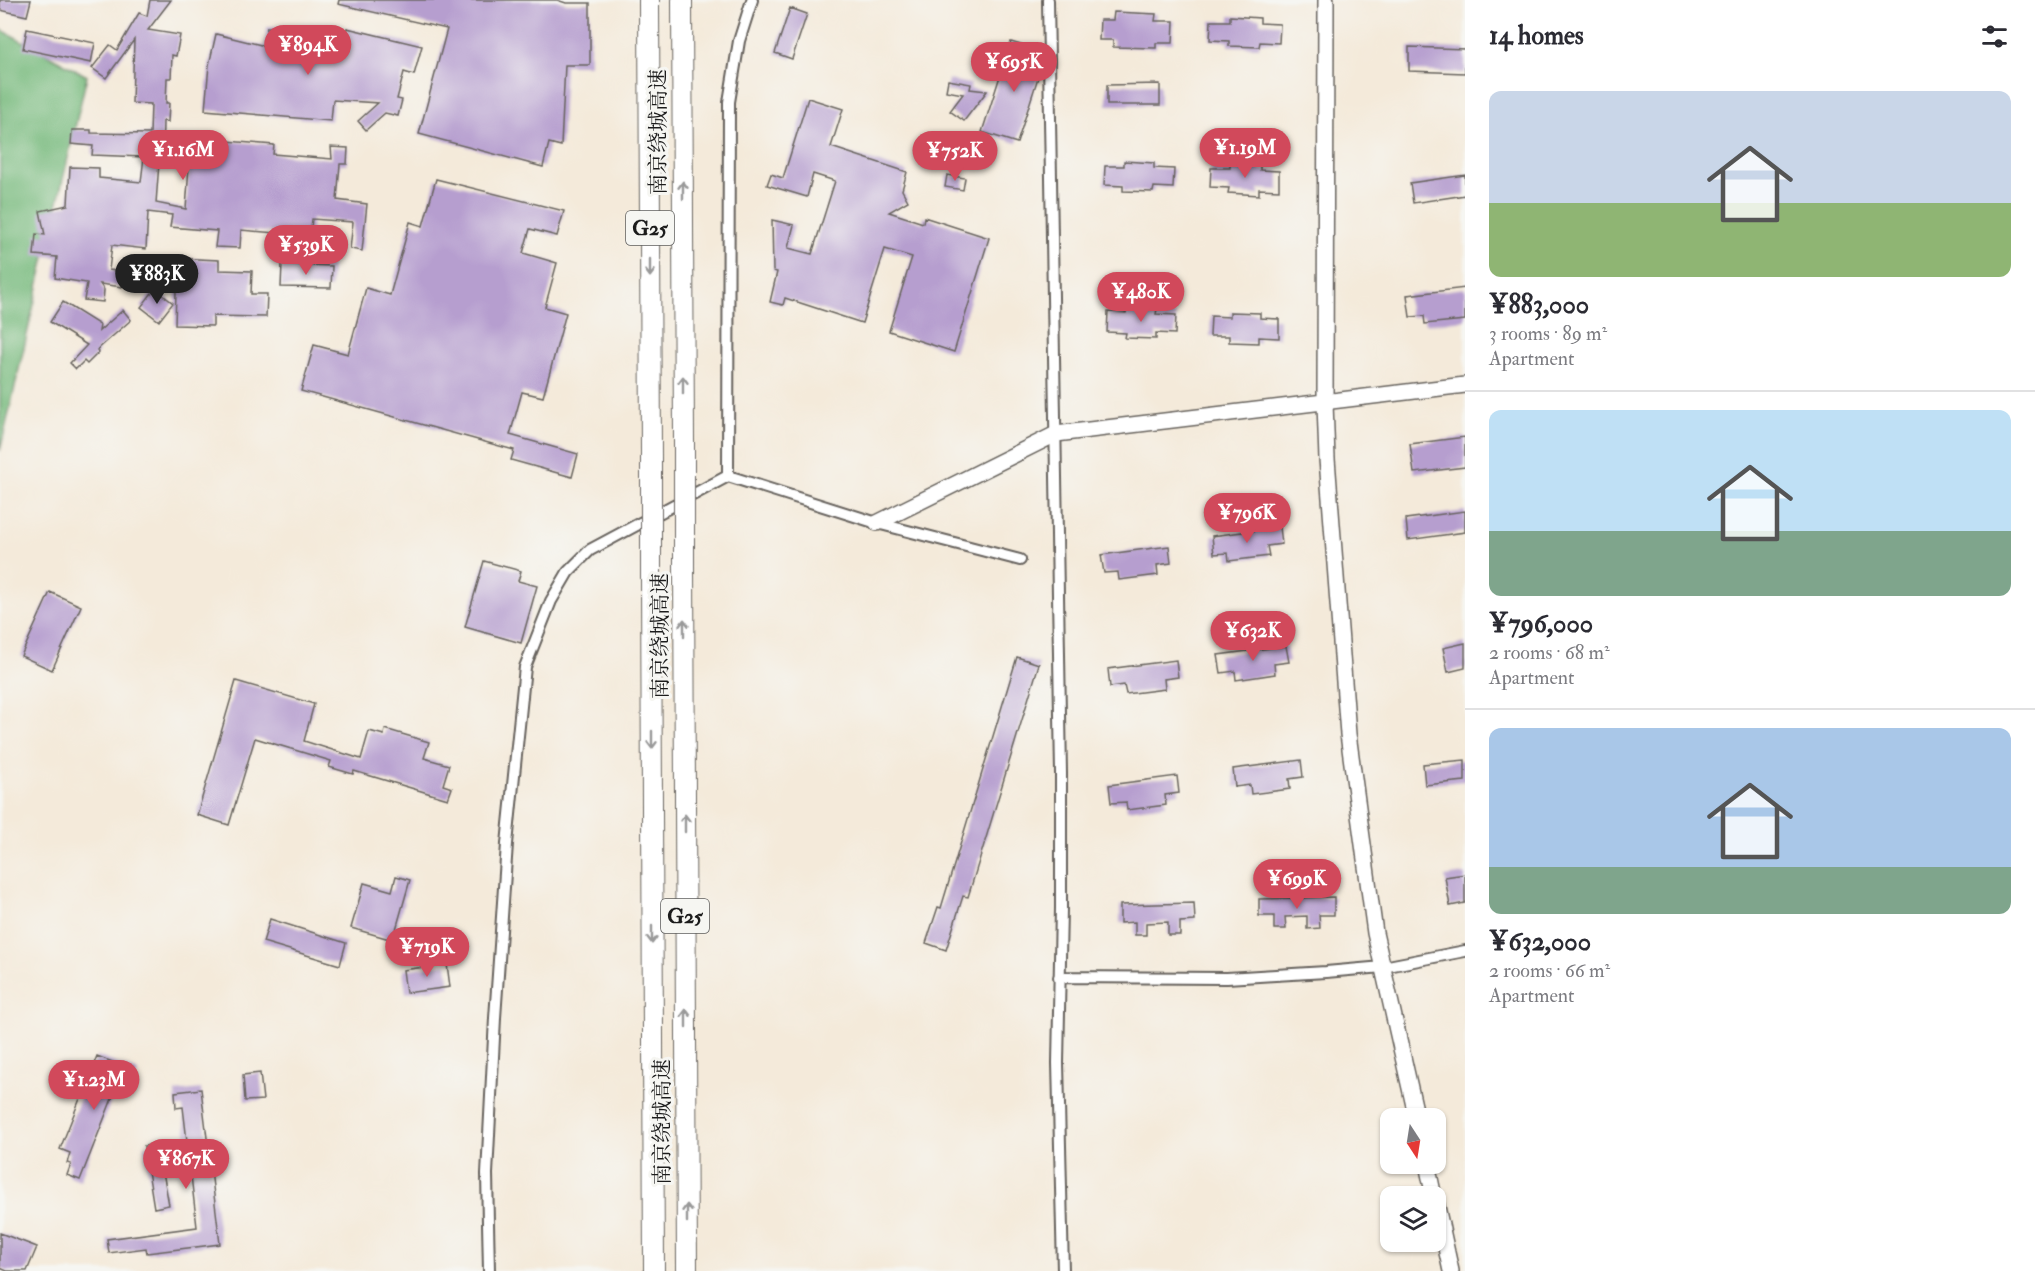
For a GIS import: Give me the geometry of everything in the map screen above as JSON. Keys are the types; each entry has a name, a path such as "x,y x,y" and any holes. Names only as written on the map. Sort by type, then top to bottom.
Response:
{"highway":[{"name":"南京绕城高速","path":"649,0 654,1271"},
{"name":"南京绕城高速","path":"682,0 687,1271"}],"street":[{"path":"728,476 729,102 739,41 752,0"},
{"path":"1048,0 1061,784 1059,1156 1064,1271"},
{"path":"1326,0 1325,403 1327,459 1348,734 1375,933 1415,1108"},
{"path":"877,523 1056,434 1465,385"},
{"path":"489,1271 487,1174 495,1018 507,844 525,667 551,601 568,572 590,549 728,476 877,523 1020,560"},
{"path":"1059,977 1227,978 1326,972 1383,967 1465,951"},
{"path":"1446,1248 1451,1271"}],"green space":[{"path":"0,29 87,76 0,451"}],"building":[{"path":"0,0 31,0 27,16 0,10"},
{"path":"150,0 171,0 148,30 180,35 176,56 172,55 171,78 167,78 168,122 163,121 162,163 159,163 156,203 186,209 191,138 274,145 273,154 332,159 331,147 348,148 347,164 340,164 337,200 367,204 362,251 350,249 353,222 312,219 310,236 241,230 240,248 215,247 217,231 170,227 172,215 148,212 146,249 112,245 109,270 124,272 122,287 100,284 104,290 103,302 84,300 87,283 55,278 57,257 34,255 36,234 45,235 40,211 68,205 70,167 99,168 99,178 141,182 144,157 92,155 93,146 71,144 72,130 91,130 91,133 150,134 151,104 132,103 134,40 106,78 92,68 110,45 117,50 139,13 147,16"},
{"path":"339,0 557,0 566,3 590,3 590,65 565,65 561,146 549,143 543,167 419,134 447,29 338,4"},
{"path":"790,8 807,14 792,59 775,53"},
{"path":"1114,12 1156,14 1155,21 1174,21 1173,43 1156,43 1156,48 1113,47 1113,40 1099,40 1100,20 1113,20"},
{"path":"1230,16 1260,18 1260,23 1280,24 1279,43 1260,42 1259,47 1229,46 1229,41 1210,40 1211,21 1230,21"},
{"path":"267,27 288,29 286,50 313,57 316,46 341,52 347,28 422,46 414,75 404,72 397,99 402,100 398,116 385,113 366,130 358,121 378,103 333,100 331,121 205,110 209,65 216,34 265,46"},
{"path":"27,29 95,43 91,63 23,49"},
{"path":"1011,42 1041,51 1042,65 1017,143 982,132"},
{"path":"1409,47 1465,49 1465,73 1409,71"},
{"path":"948,80 971,84 970,89 987,91 964,121 950,111 963,94 946,91"},
{"path":"1160,84 1160,105 1107,105 1107,85"},
{"path":"808,98 843,109 831,147 907,172 902,190 908,201 889,212 923,223 924,217 989,238 954,352 889,331 912,257 885,249 862,323 785,298 783,305 770,302 777,272 773,271 772,220 794,225 788,248 812,254 835,181 813,174 807,197 767,185 771,174 783,178"},
{"path":"949,140 972,145 969,157 946,152"},
{"path":"1124,161 1154,163 1154,168 1174,169 1173,188 1154,187 1153,192 1123,191 1123,186 1104,185 1105,166 1124,166"},
{"path":"1230,164 1260,165 1260,170 1279,171 1279,190 1259,189 1259,195 1228,193 1229,188 1210,187 1211,168 1230,168"},
{"path":"947,175 965,178 963,190 945,187"},
{"path":"1465,175 1465,195 1413,203 1410,183"},
{"path":"436,179 564,211 557,236 530,229 523,253 557,263 545,307 566,313 543,397 522,392 510,435 578,454 572,477 511,460 514,450 301,391 314,345 348,354 366,288 390,295 410,222 423,226"},
{"path":"177,258 219,260 219,270 252,271 251,294 267,294 266,317 213,316 213,326 175,325"},
{"path":"282,264 332,266 331,288 281,287"},
{"path":"1465,288 1465,320 1425,324 1424,316 1410,317 1407,295"},
{"path":"155,289 173,303 159,321 141,307"},
{"path":"63,302 100,325 99,331 123,310 131,320 97,350 99,352 87,364 84,361 76,369 70,363 87,345 50,322"},
{"path":"1127,308 1157,309 1156,314 1176,315 1175,334 1156,333 1156,339 1125,338 1126,333 1107,332 1108,312 1126,313"},
{"path":"1230,312 1260,313 1260,318 1279,319 1279,338 1259,337 1259,343 1229,342 1229,336 1210,336 1211,316 1230,317"},
{"path":"1465,437 1465,467 1414,473 1410,444"},
{"path":"1465,511 1465,532 1408,540 1406,519"},
{"path":"1280,527 1282,544 1267,546 1269,556 1229,561 1228,553 1214,554 1212,536"},
{"path":"1169,546 1171,563 1157,565 1158,575 1119,580 1118,572 1104,573 1101,555"},
{"path":"484,561 521,571 518,581 537,586 521,643 465,627"},
{"path":"50,592 81,606 52,670 21,656"},
{"path":"1465,643 1465,668 1448,672 1443,648"},
{"path":"1286,646 1289,662 1274,664 1275,674 1236,680 1235,671 1221,673 1218,655"},
{"path":"1017,657 1039,664 968,897 963,896 946,950 926,943 938,907 941,908"},
{"path":"1176,660 1178,677 1164,679 1165,689 1126,694 1124,685 1110,687 1108,669"},
{"path":"236,681 314,704 304,741 361,759 369,731 384,735 385,729 429,742 424,758 449,765 443,785 452,788 448,799 354,771 353,774 329,767 331,761 255,738 229,825 197,815"},
{"path":"1301,760 1303,777 1289,779 1290,789 1251,794 1250,785 1235,787 1233,769"},
{"path":"1465,760 1465,781 1425,785 1423,764"},
{"path":"1177,776 1179,793 1165,795 1166,805 1127,810 1126,802 1111,803 1109,785"},
{"path":"1465,874 1465,903 1450,906 1445,877"},
{"path":"396,876 410,880 393,940 351,928 364,883 392,891"},
{"path":"1334,897 1334,915 1319,915 1320,928 1307,929 1307,916 1285,917 1286,929 1274,929 1274,916 1259,916 1259,899"},
{"path":"1194,903 1195,921 1180,922 1180,935 1168,935 1168,922 1146,923 1146,935 1135,935 1135,922 1120,923 1120,905"},
{"path":"270,919 346,943 340,965 263,942"},
{"path":"447,964 450,987 406,993 403,970"},
{"path":"97,1056 138,1072 130,1091 117,1086 80,1180 67,1175 71,1164 67,1163 70,1153 60,1149"},
{"path":"260,1073 263,1100 245,1101 243,1075"},
{"path":"201,1089 220,1244 147,1253 146,1248 109,1253 107,1239 197,1227 183,1107 176,1108 175,1092"},
{"path":"158,1144 169,1205 154,1208 144,1146"},
{"path":"0,1233 37,1247 27,1271 7,1271 0,1268"}]}
